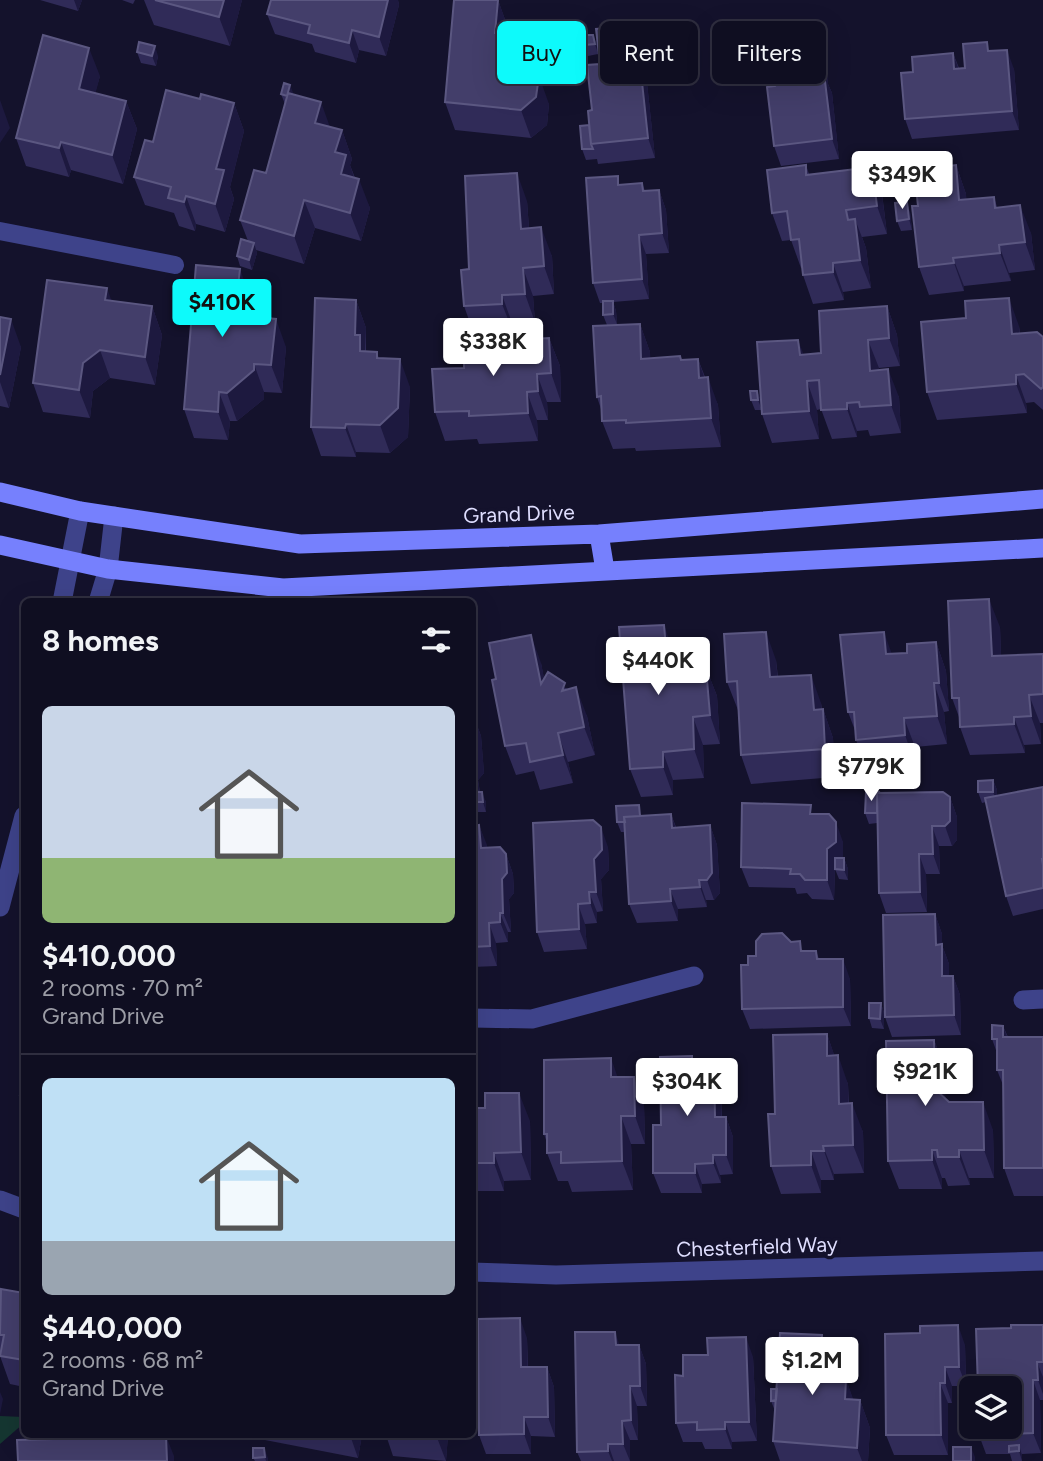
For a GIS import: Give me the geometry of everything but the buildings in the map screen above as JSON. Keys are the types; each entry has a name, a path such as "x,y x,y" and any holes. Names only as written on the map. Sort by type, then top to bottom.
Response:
{"main road":[{"name":"Grand Drive","path":"0,492 80,511 300,544 599,534 1043,499"},
{"path":"599,534 605,570"},
{"path":"0,545 107,569 284,588 1043,548"}],"street":[{"path":"63,598 80,511"},
{"path":"99,598 107,569 114,516"},
{"path":"0,907 21,827"},
{"path":"476,1018 532,1019 694,976"},
{"path":"1023,1000 1043,999"},
{"path":"0,1200 21,1208"},
{"name":"Chesterfield Way","path":"476,1272 556,1275 1043,1261"}],"lane":[{"path":"0,231 175,265"}],"green space":[{"path":"0,1416 21,1417 21,1426 0,1444"}]}
